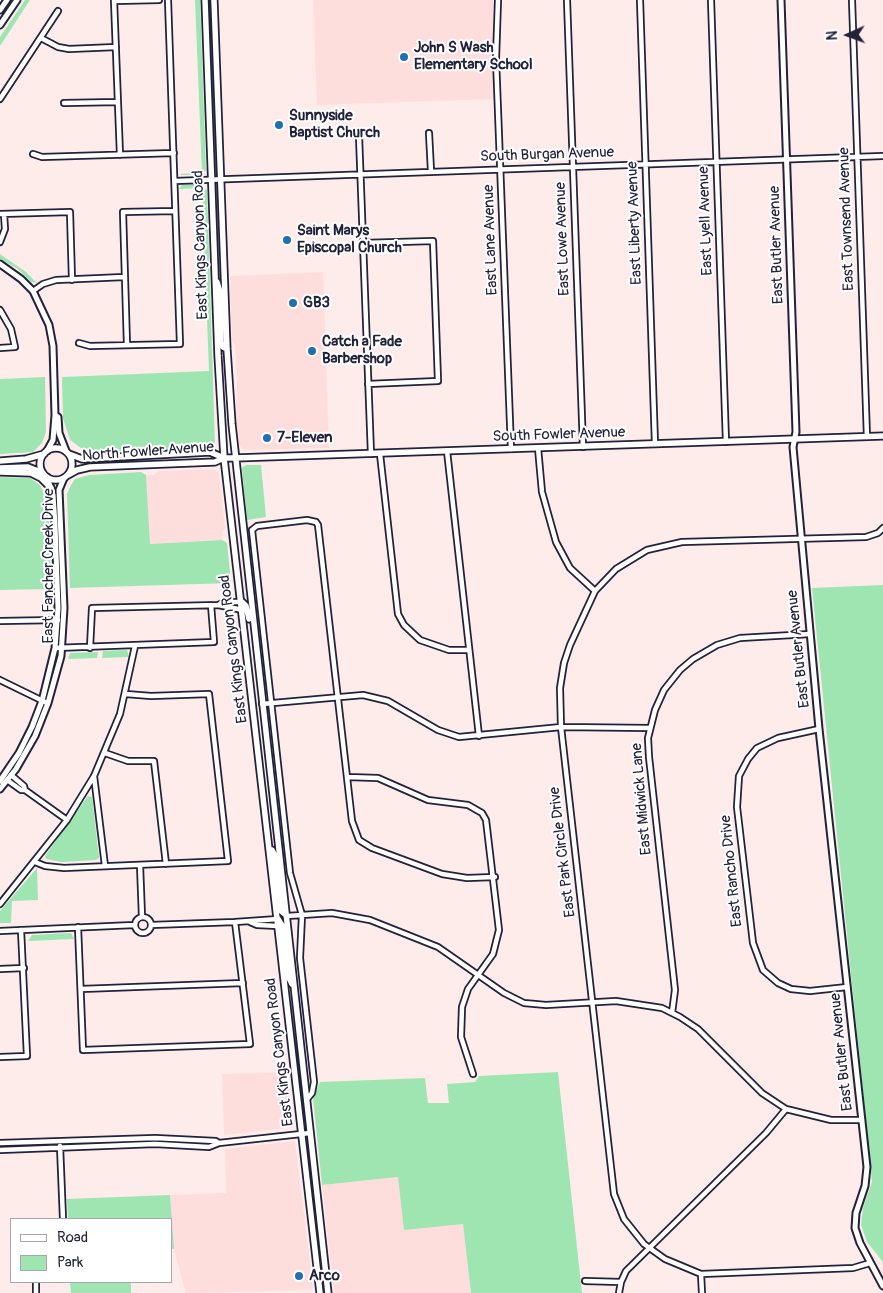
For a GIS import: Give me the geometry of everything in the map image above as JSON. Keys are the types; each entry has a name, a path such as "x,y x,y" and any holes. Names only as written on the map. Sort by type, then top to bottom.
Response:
{"main road":[{"name":"East Kings Canyon Road","path":"205,0 224,458 243,610 320,1293"},
{"name":"East Kings Canyon Road","path":"214,0 227,349 236,458 328,1293"},
{"path":"215,275 220,292 221,342 223,347 227,349"},
{"name":"South Fowler Avenue","path":"224,458 883,436"},
{"path":"0,461 26,459 56,448 67,453 72,462 66,477 55,480 28,467 0,470"},
{"path":"45,475 40,466 46,452"},
{"name":"North Fowler Avenue","path":"67,453 82,459 210,452 224,458"},
{"name":"North Fowler Avenue","path":"66,477 77,470 90,467 215,462 224,458"},
{"path":"0,470 31,473 41,478 52,488"},
{"path":"242,602 248,612 252,645 257,657"},
{"path":"269,843 275,856 281,911 287,916"},
{"path":"278,919 283,927 288,976 294,989"}],"street":[{"path":"0,10 7,0"},
{"path":"0,25 17,0"},
{"path":"120,155 114,1 159,0"},
{"path":"79,343 90,346 180,344 168,0"},
{"name":"East Lane Avenue","path":"498,0 496,59 511,449"},
{"name":"East Lowe Avenue","path":"567,0 583,447"},
{"name":"East Liberty Avenue","path":"640,0 655,444"},
{"name":"East Lyell Avenue","path":"711,0 726,442"},
{"name":"East Butler Avenue","path":"781,0 796,432 793,446 819,729 867,1175 856,1213 855,1228 870,1263 883,1286"},
{"name":"East Townsend Avenue","path":"852,0 867,437"},
{"path":"0,99 58,11"},
{"path":"40,38 58,47 69,49 116,47"},
{"path":"64,103 118,102"},
{"path":"429,133 431,172"},
{"path":"359,136 371,454"},
{"path":"33,154 42,157 174,153"},
{"name":"South Burgan Avenue","path":"175,180 883,156"},
{"path":"127,345 123,212 175,211"},
{"path":"0,242 4,233 2,214 70,212 72,280"},
{"path":"363,243 433,241 438,381 368,384"},
{"path":"0,264 21,279 32,291 45,312 52,336 55,415 53,440 46,452"},
{"path":"32,291 50,281 124,277"},
{"path":"0,310 11,328 15,347 0,348"},
{"path":"55,415 58,417 60,433 67,453"},
{"path":"538,448 542,492 556,542 570,568 595,591"},
{"path":"447,451 479,736"},
{"path":"380,454 398,614 404,625 420,640 449,650 470,650"},
{"name":"East Fancher Creek Drive","path":"0,781 19,753 45,702 55,648 58,620 56,524 52,488 45,475"},
{"name":"East Fancher Creek Drive","path":"0,789 35,736 62,649 64,608 59,490 66,477"},
{"path":"243,530 252,530 257,526 307,520 316,522 320,530 347,777 355,834 359,840 372,848 442,874 467,878 495,877"},
{"name":"East Park Circle Drive","path":"701,1274 665,1259 650,1248 624,1219 614,1194 561,727 560,688 564,663 570,645 595,591 606,577 627,561 660,546 682,542 866,537 878,533 883,528"},
{"name":"East Kings Canyon Road","path":"252,530 290,873 302,915 300,958 314,1082 314,1088 306,1100"},
{"path":"218,605 224,602 242,602"},
{"path":"55,648 214,642 211,605"},
{"path":"90,648 92,608 218,605 243,610"},
{"path":"0,621 58,620"},
{"name":"East Midwick Lane","path":"672,1012 675,990 649,757 650,728 659,699 671,680 686,664 705,651 740,638 810,634"},
{"path":"0,904 67,820 94,776 105,753 126,694 136,646"},
{"path":"0,680 45,702"},
{"path":"35,862 53,868 228,861 209,694 151,696 126,694"},
{"path":"262,704 363,695 380,699 444,733 459,737 561,727 650,728"},
{"name":"East Rancho Drive","path":"819,729 778,738 752,753 743,767 737,784 738,817 753,942 763,970 778,984 791,989 810,991 847,987"},
{"path":"105,753 128,761 154,761 166,864"},
{"path":"94,776 105,866"},
{"path":"9,777 20,790 25,790 67,820"},
{"path":"347,777 378,778 428,800 474,807 482,813 489,829 500,922 493,954 465,997 460,1022 463,1043 473,1074"},
{"path":"140,865 142,917"},
{"path":"287,916 343,914 370,920 432,944 504,993 524,1003 546,1005 593,1002 641,1004 672,1012 706,1036 762,1093 786,1110 815,1118 862,1120"},
{"path":"142,917 149,920 151,925 149,931 144,934 136,931 134,926 136,920 142,917"},
{"path":"151,925 250,922 257,919 278,919"},
{"path":"78,927 83,1050 250,1044 235,922"},
{"path":"250,922 257,925 278,926"},
{"path":"0,931 134,926"},
{"path":"0,1057 27,1056 22,930"},
{"path":"0,969 24,968"},
{"path":"81,989 243,983"},
{"path":"619,1293 626,1271 766,1134 786,1110"},
{"path":"0,1150 155,1144 209,1147 219,1143 310,1133"},
{"path":"0,1143 155,1138 216,1141 219,1143"},
{"path":"60,1141 63,1218"},
{"path":"702,1293 701,1274 853,1268 870,1263"},
{"path":"585,1281 621,1282"}],"shaded area":[{"name":"John S Wash Elementary School","path":"313,0 493,0 493,99 317,105"},
{"path":"323,272 329,448 244,450 239,445 236,417 237,381 235,345 232,341 230,276"},
{"path":"214,469 219,473 225,528 222,532 222,540 150,544 146,475 154,475 158,471"},
{"path":"287,1072 294,1127 224,1135 222,1074"},
{"path":"295,1141 313,1287 311,1290 186,1293 172,1243 170,1195 226,1193 225,1149"},
{"path":"398,1177 463,1223 471,1293 334,1293 322,1185"}],"green space":[{"path":"25,0 30,0 0,46 0,37"},
{"path":"195,0 200,0 206,170 202,175 182,175 180,174 202,173"},
{"path":"202,184 207,191 215,446 183,451 101,451 81,448 70,440 63,418 62,377 209,371 202,188 179,189 182,185"},
{"path":"0,254 26,272 37,283 31,282 18,269 0,259"},
{"path":"45,377 46,432 42,443 33,452 0,454 0,379"},
{"path":"246,465 261,465 266,517 247,520 242,468"},
{"path":"141,472 146,475 150,544 222,540 227,543 231,583 70,588 67,494 71,485 75,479 89,475"},
{"path":"0,477 30,478 40,485 43,491 49,517 51,589 0,590"},
{"path":"883,585 883,1262 867,1242 861,1225 863,1208 872,1182 812,588"},
{"path":"127,650 129,657 102,658 103,651"},
{"path":"98,652 97,658 68,659 70,653"},
{"path":"88,796 92,797 99,858 96,860 62,862 46,859 45,856"},
{"path":"37,868 38,900 12,901 11,923 0,923 0,911"},
{"path":"71,933 74,939 28,941 32,935"},
{"path":"558,1072 582,1293 471,1293 463,1224 404,1230 398,1177 322,1185 313,1098 320,1082 425,1078 428,1103 449,1103 447,1084 475,1082 479,1076"},
{"path":"170,1195 172,1218 68,1218 67,1199"},
{"path":"172,1222 174,1249 172,1249"},
{"path":"70,1283 131,1283 131,1293 71,1293"}],"place":[{"name":"John S Wash Elementary School","path":"404,57"},
{"name":"Sunnyside Baptist Church","path":"279,125"},
{"name":"Saint Marys Episcopal Church","path":"287,240"},
{"name":"GB3","path":"293,303"},
{"name":"Catch a Fade Barbershop","path":"312,351"},
{"name":"7-Eleven","path":"267,438"},
{"name":"Arco","path":"299,1276"}]}
